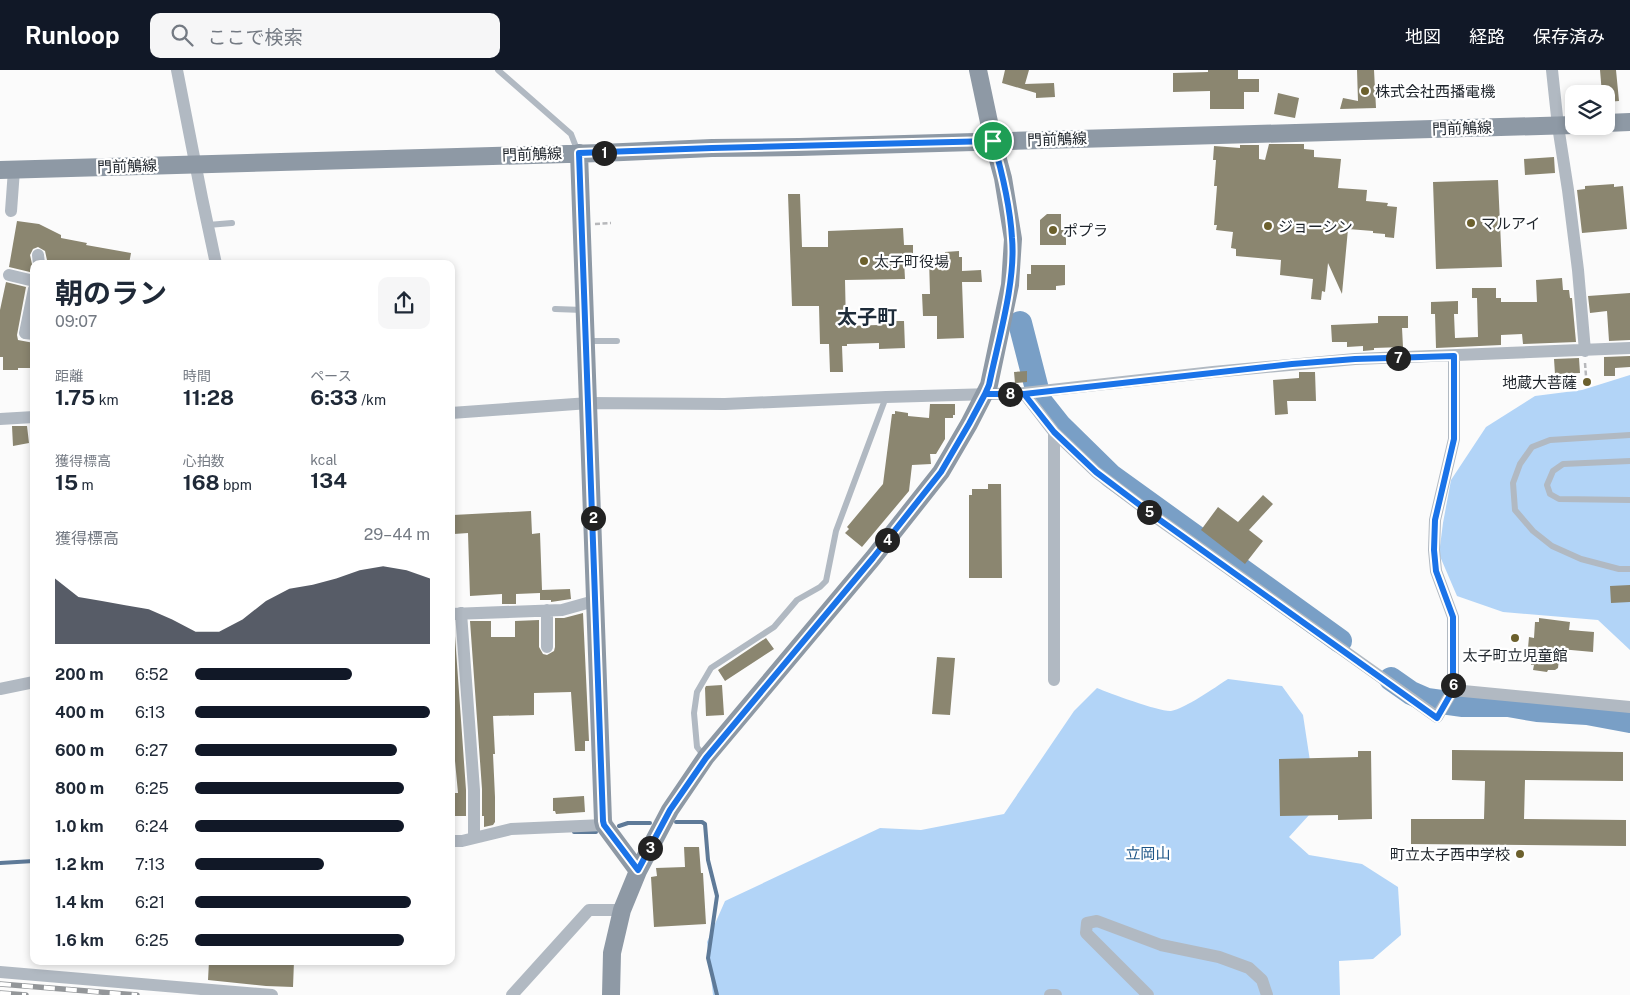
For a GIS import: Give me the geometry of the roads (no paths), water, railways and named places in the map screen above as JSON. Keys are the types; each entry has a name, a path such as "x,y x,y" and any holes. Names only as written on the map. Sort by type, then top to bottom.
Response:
{"street":[{"path":"177,70 215,260"},
{"path":"611,995 612,953 622,910 638,870 670,810 706,758 861,573 941,472 989,385 1010,284 1013,239 1003,178 978,70"},
{"path":"1552,70 1565,121"},
{"path":"1615,123 1630,122"},
{"name":"門前鵤線","path":"7,170 712,148 1565,125"},
{"path":"1566,135 1568,190 1578,270 1585,351"},
{"path":"579,153 604,825 638,870"},
{"path":"7,170 11,211"},
{"path":"9,276 30,279"},
{"path":"30,309 25,333 30,334"},
{"path":"455,413 589,402 725,404 1033,392 1355,359 1630,348"},
{"path":"1033,392 1054,432 1096,472 1157,518 1437,718 1453,690 1453,617 1436,571 1434,550 1435,520 1454,439 1454,356"},
{"path":"0,419 30,417"},
{"path":"1054,432 1054,680"},
{"path":"474,838 474,790 456,613 562,610 596,602"},
{"path":"547,610 547,647"},
{"path":"0,688 30,683"},
{"path":"1453,690 1630,706"},
{"path":"455,841 511,829 604,825"},
{"path":"512,995 589,910 622,910"},
{"path":"1148,995 1086,932 1087,923 1097,921 1161,945 1219,957 1249,968 1262,980 1267,995"},
{"path":"0,972 272,995"},
{"path":"1050,995 1056,995"}],"lane":[{"path":"498,70 571,134 579,153"},
{"path":"208,225 232,223"},
{"path":"555,309 584,310"},
{"path":"586,341 616,340"},
{"path":"706,758 697,747 694,713 697,692 711,668 774,627 796,600 820,587 826,581 836,531 886,397"},
{"path":"1630,435 1550,440 1532,447 1520,464 1512,483 1515,510 1533,531 1552,546 1581,559 1620,569 1630,569"},
{"path":"1630,461 1563,464 1553,471 1547,485 1550,494 1559,499 1630,500"}],"waterway":[{"path":"1020,323 1040,401 1059,425 1111,476 1340,641"},
{"path":"1391,679 1411,693 1427,700 1463,705 1508,705 1537,710 1587,713 1630,721"},
{"path":"676,822 702,822 705,824 708,860 717,896 708,958 717,995"},
{"path":"619,826 628,823 650,823"},
{"path":"574,832 596,832"},
{"path":"0,863 30,861"}],"railway":[{"path":"0,984 137,995"},
{"path":"0,993 26,995"}],"place":[{"name":"株式会社西播電機","path":"1365,91"},
{"name":"マルアイ","path":"1471,223"},
{"name":"ジョーシン","path":"1268,226"},
{"name":"ポプラ","path":"1053,230"},
{"name":"太子町役場","path":"864,261"},
{"name":"地蔵大菩薩","path":"1587,382"},
{"name":"太子町立児童館","path":"1515,638"},
{"name":"町立太子西中学校","path":"1520,854"}],"district":[{"name":"太子町","path":"867,317"}],"park label":[{"name":"立岡山","path":"1148,853"}]}
